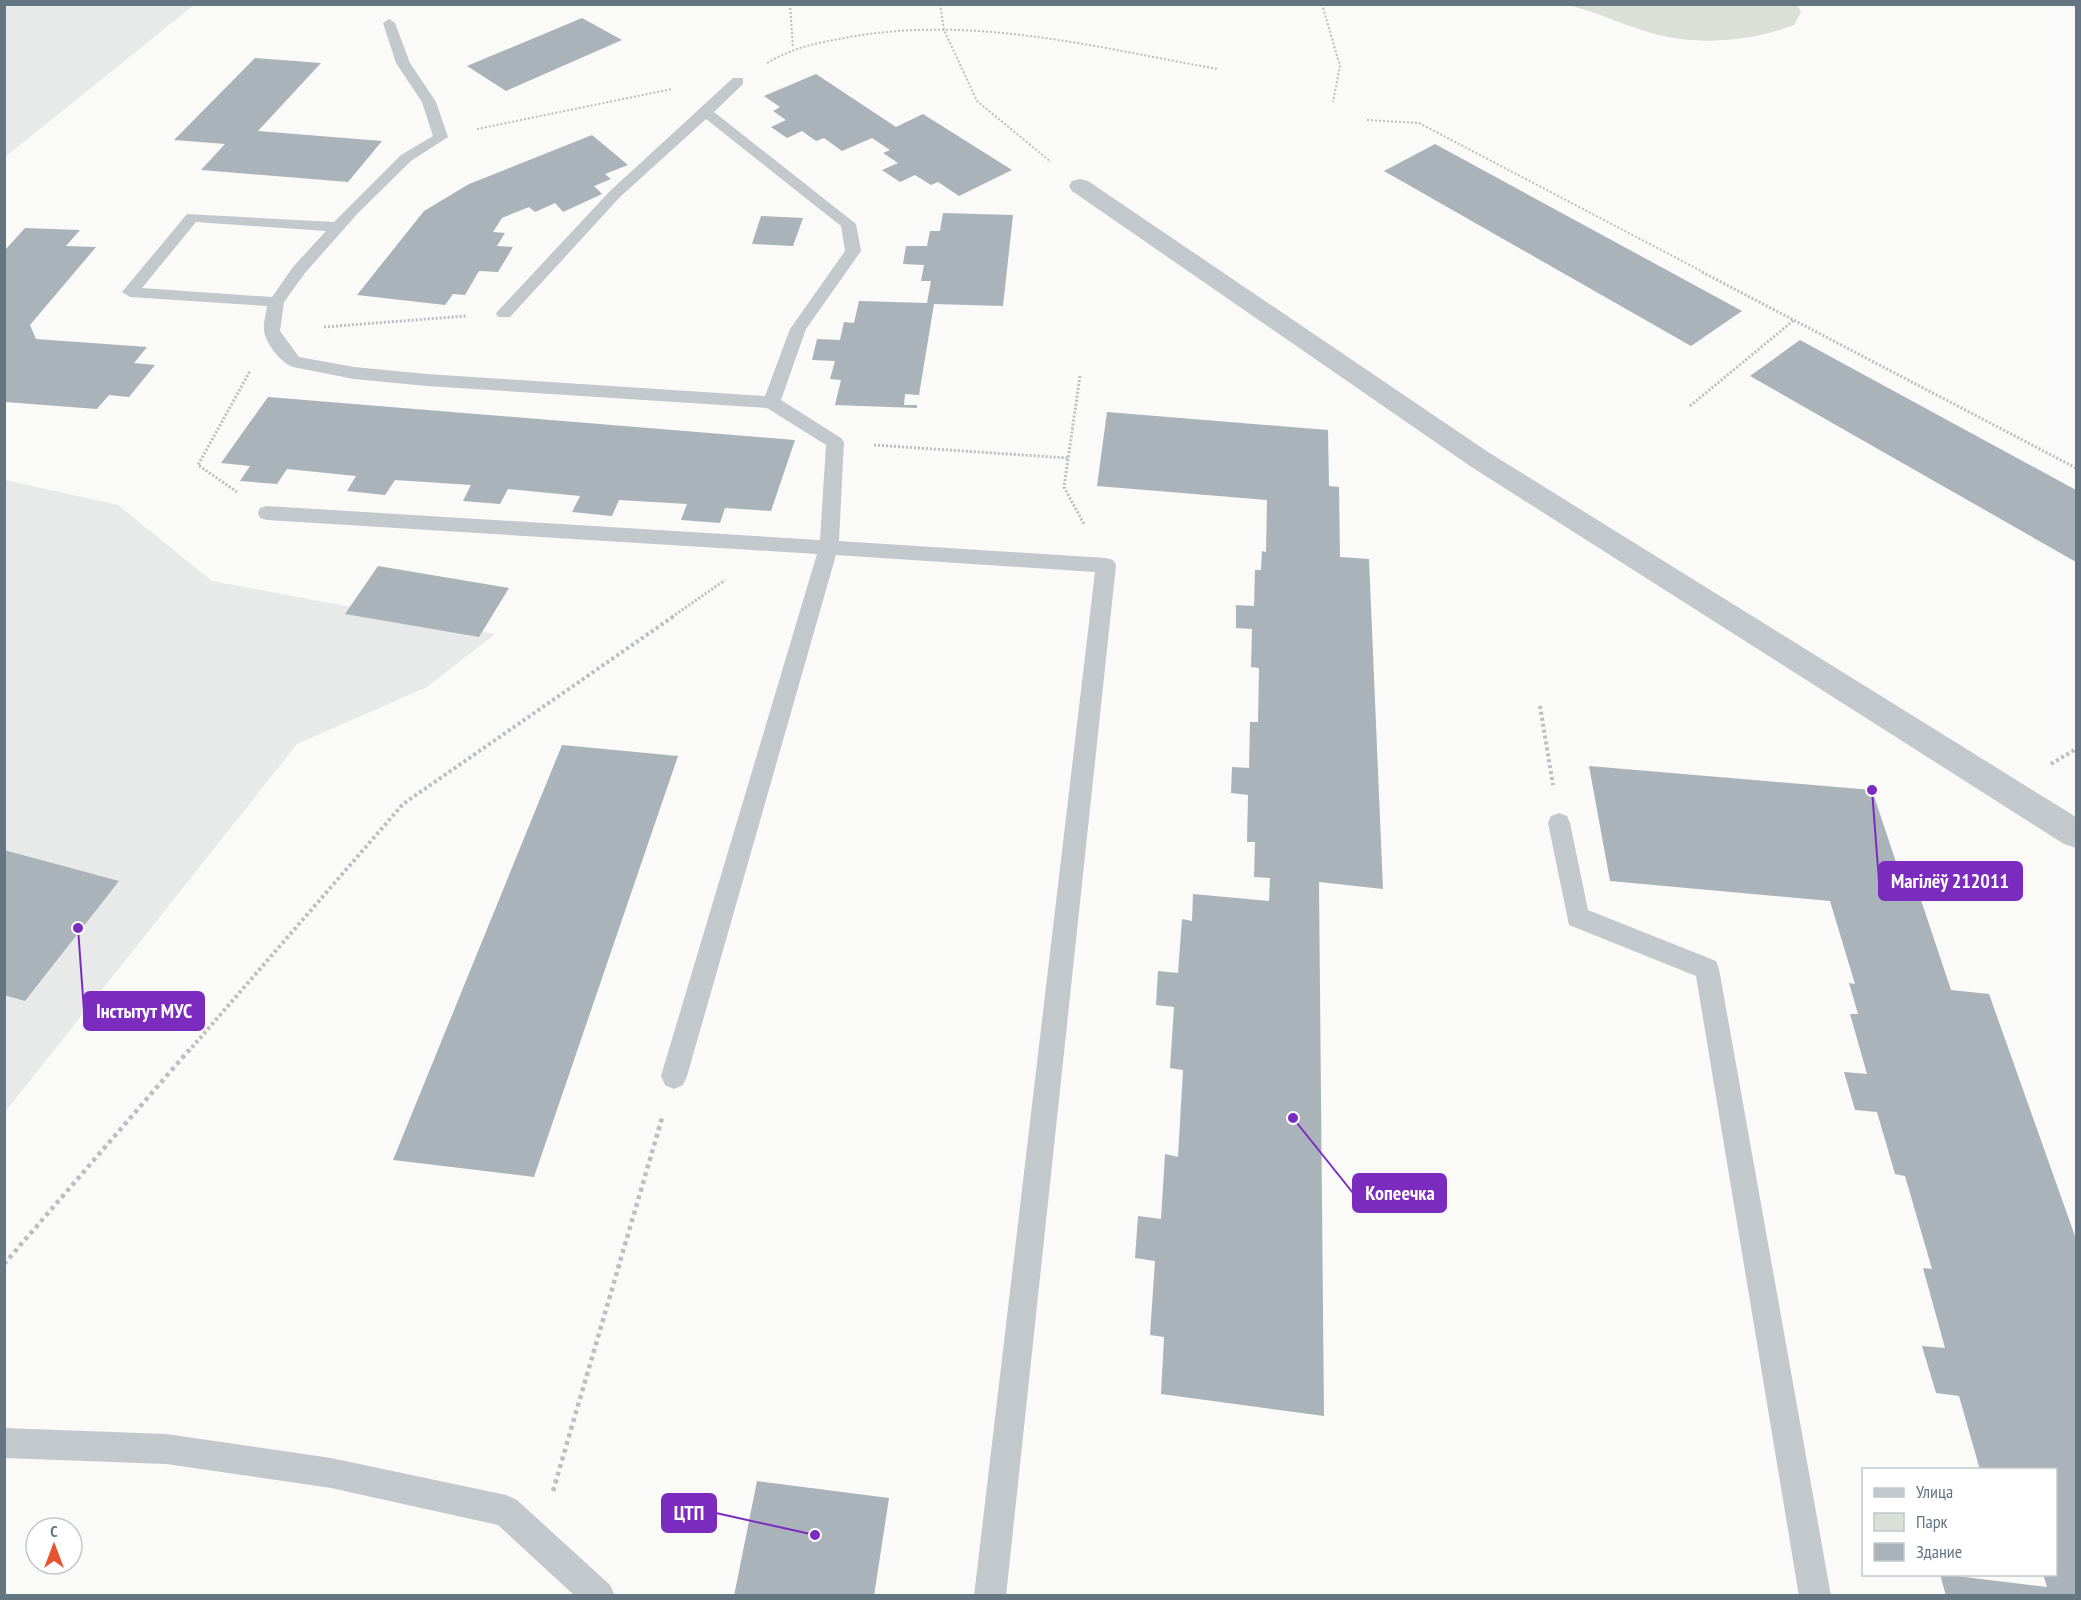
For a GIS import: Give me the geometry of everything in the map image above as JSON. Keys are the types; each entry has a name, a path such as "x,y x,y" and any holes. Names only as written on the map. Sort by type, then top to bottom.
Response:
{"street":[{"path":"1080,186 1479,459 2076,834"}],"lane":[{"path":"389,23 403,63 429,102 441,137 406,158 299,270 276,302 272,331 281,348 293,362 354,374 771,402 835,442 830,547 674,1077"},
{"path":"504,313 615,194 738,81"},
{"path":"706,112 848,224 853,251 798,329 771,402"},
{"path":"276,302 130,292 192,217 338,227"},
{"path":"267,513 1106,565 990,1596"},
{"path":"1559,823 1577,917 1707,969 1815,1596"},
{"path":"4,1443 166,1449 331,1473 506,1511 599,1596"}],"path":[{"path":"790,4 793,48"},
{"path":"940,4 944,30 977,102 1080,186"},
{"path":"1322,4 1340,66 1333,102"},
{"path":"441,137 662,90 738,81 793,48 888,30 1001,31 1218,69"},
{"path":"1367,120 1419,123 2076,468"},
{"path":"267,513 198,465 272,331 504,313"},
{"path":"1690,406 1794,320"},
{"path":"1080,376 1064,487 1106,565"},
{"path":"835,442 1068,458"},
{"path":"4,1264 403,804 778,544"},
{"path":"1540,706 1559,823"},
{"path":"538,1541 674,1077"}],"shaded area":[{"path":"5,4 194,4 194,5 5,157"},
{"path":"5,480 118,505 212,581 495,634 427,687 297,744 5,1112"}],"green space":[{"path":"1797,4 1801,12 1794,25 1761,35 1707,41 1655,34 1568,5"}],"building":[{"path":"582,18 622,40 506,91 467,66"},
{"path":"255,58 321,63 258,131 382,141 348,182 201,170 225,144 174,140"},
{"path":"816,74 896,127 923,114 1012,170 959,196 938,182 931,185 915,175 900,182 882,170 898,163 883,153 890,150 872,138 842,151 824,138 816,141 802,131 787,138 771,127 786,120 773,111 780,107 764,96"},
{"path":"592,135 628,165 605,174 611,179 594,186 602,194 563,212 555,203 535,212 529,207 502,218 493,232 505,233 497,246 513,247 498,272 479,271 465,295 453,294 445,305 357,295 424,211 469,184"},
{"path":"1435,144 1742,311 1691,346 1384,171"},
{"path":"943,213 1013,215 1003,306 934,304 919,395 905,394 904,405 917,405 917,408 835,405 841,380 830,379 835,361 812,360 817,339 840,340 844,322 854,323 859,301 927,303 931,281 921,281 924,265 903,264 906,246 927,246 930,231 940,231"},
{"path":"761,216 803,218 793,246 752,244"},
{"path":"25,228 80,230 66,246 96,247 30,325 36,339 147,347 134,363 155,365 129,397 109,395 97,409 5,402 5,250"},
{"path":"1800,340 2076,490 2076,562 1750,376"},
{"path":"268,397 795,440 771,511 725,508 720,523 681,520 687,504 619,500 612,516 572,512 580,496 508,489 500,504 463,501 471,485 395,480 385,495 347,491 356,476 287,469 277,484 240,481 250,466 221,463"},
{"path":"1107,412 1328,430 1329,486 1339,487 1340,557 1369,559 1383,889 1319,882 1324,1416 1161,1394 1164,1337 1150,1335 1155,1261 1135,1258 1138,1216 1161,1219 1165,1154 1178,1157 1183,1070 1170,1068 1174,1007 1156,1005 1158,971 1178,973 1182,919 1192,921 1193,894 1269,901 1270,878 1254,877 1255,842 1247,842 1248,795 1231,793 1232,767 1249,768 1250,722 1258,722 1259,668 1251,667 1252,629 1236,628 1236,605 1254,606 1255,570 1261,570 1262,551 1266,552 1267,500 1097,486"},
{"path":"378,566 509,588 479,637 345,614"},
{"path":"562,745 678,756 534,1177 393,1160"},
{"path":"1589,766 1872,790 1901,877 1914,879 1951,990 1989,994 2076,1239 2076,1596 1946,1596 1941,1576 2047,1587 2044,1576 2057,1576 2057,1468 1979,1468 1959,1396 1936,1393 1922,1346 1945,1348 1923,1268 1932,1269 1905,1176 1895,1174 1877,1112 1855,1110 1844,1072 1867,1074 1850,1014 1858,1014 1849,983 1855,984 1830,901 1610,881"},
{"path":"4,850 119,881 25,1001 4,995"},
{"path":"757,1481 889,1498 874,1596 734,1596"}],"place":[{"name":"Магілёў 212011","path":"1872,790"},
{"name":"Інстытут МУС","path":"78,928"},
{"name":"Копеечка","path":"1293,1118"},
{"name":"ЦТП","path":"815,1535"}]}
